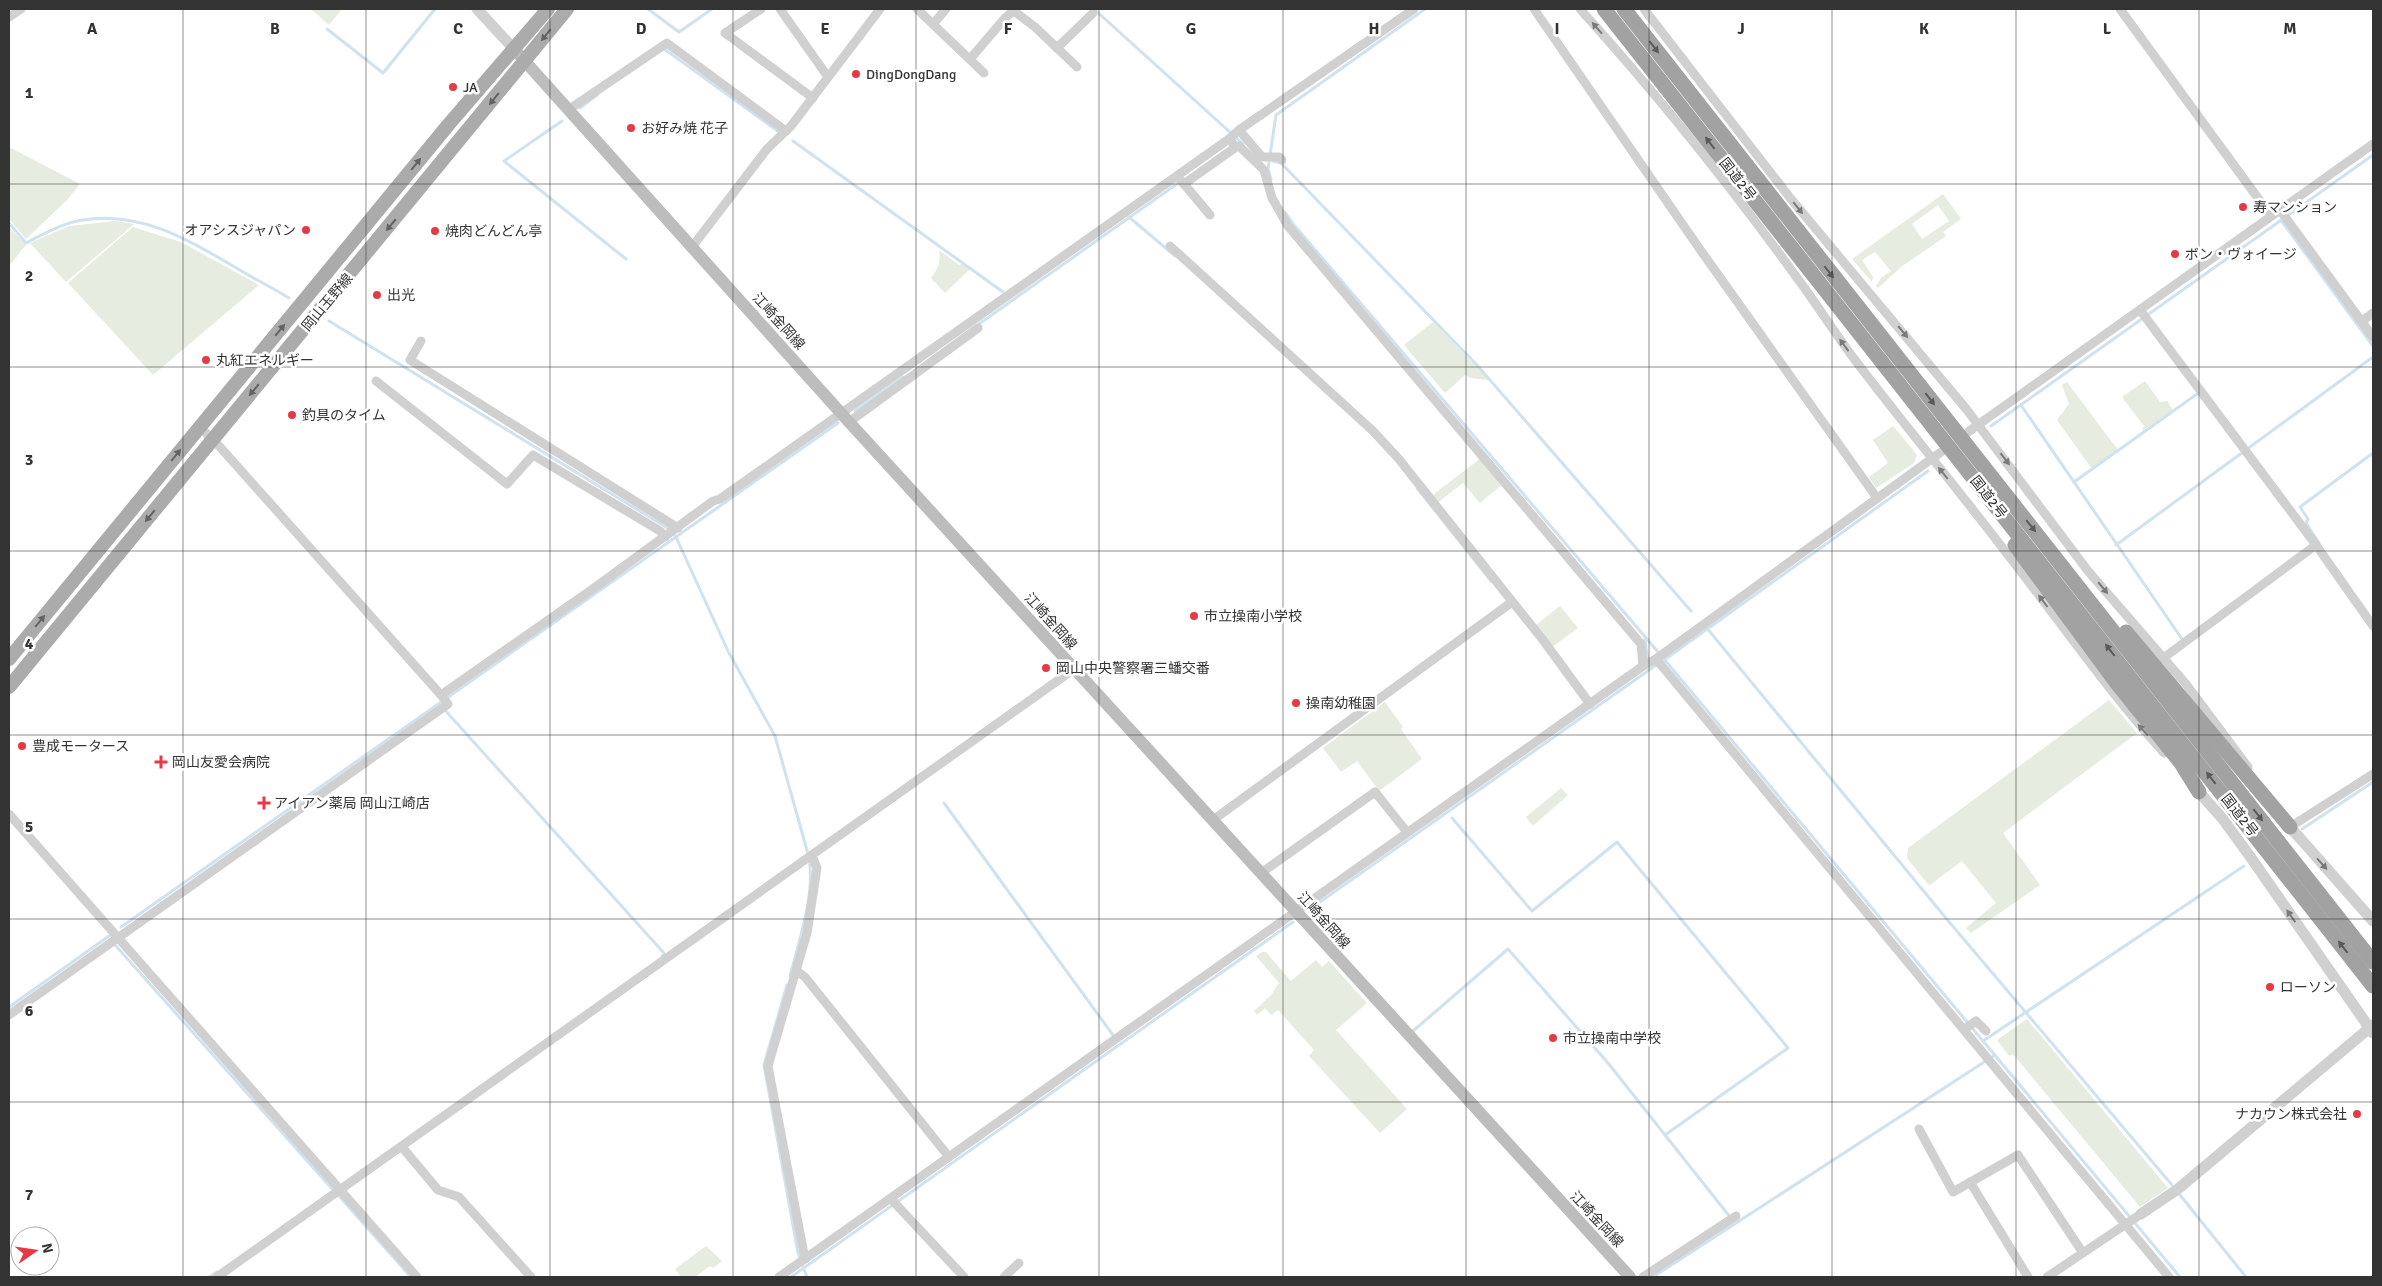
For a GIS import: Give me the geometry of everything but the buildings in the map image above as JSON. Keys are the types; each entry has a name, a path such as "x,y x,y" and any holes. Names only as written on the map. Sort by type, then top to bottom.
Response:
{"highway":[{"name":"国道2号","path":"1604,9 2373,986"},
{"name":"国道2号","path":"1624,9 2373,962"},
{"path":"1989,497 2006,534 2116,682 2181,763 2199,792"},
{"path":"2044,543 2164,675 2290,827"}],"main road":[{"name":"岡山玉野線","path":"9,659 513,48 548,9"},
{"name":"岡山玉野線","path":"9,687 567,9"},
{"name":"江崎金岡線","path":"513,48 1074,669 1630,1277"}],"street":[{"path":"9,17 21,9"},
{"path":"477,9 513,48"},
{"path":"761,9 725,33 813,98"},
{"path":"780,9 828,77"},
{"path":"692,247 767,148 786,131 813,98 880,9"},
{"path":"917,9 984,73"},
{"path":"933,24 946,9"},
{"path":"970,59 1014,9 1077,67"},
{"path":"845,417 1181,181 1234,139 1412,9"},
{"path":"1534,9 1699,248 1877,498"},
{"path":"1580,9 1628,64 1789,266 1855,360 2008,554 2131,717 2199,792 2238,840 2372,1028 2178,1189 2047,1277"},
{"path":"1644,9 1791,199 1978,424 2088,571 2186,684 2229,740 2290,827 2373,921"},
{"path":"2120,9 2271,216"},
{"path":"1058,48 1093,13"},
{"path":"568,110 667,43 786,131"},
{"path":"1234,139 1262,156 1274,158"},
{"path":"1234,139 1264,170 1272,198 1288,226 1654,661 1969,1026 1989,1060 2127,1224 2169,1277"},
{"path":"1968,432 2144,314 2271,216 2283,215 2373,144"},
{"path":"1181,181 1210,215"},
{"path":"2283,215 2373,337"},
{"path":"1170,246 1373,431 1398,458 1590,704"},
{"path":"2362,321 2373,313"},
{"path":"2144,314 2316,545 2373,626"},
{"path":"9,1015 443,702 672,532 978,328"},
{"path":"421,341 410,360 672,532"},
{"path":"376,382 507,484 533,455 660,531 672,532"},
{"path":"200,427 443,702"},
{"path":"780,1277 894,1202 949,1157 1407,832 1654,661 1941,452"},
{"path":"2162,658 2316,545"},
{"path":"1213,820 1512,602"},
{"path":"218,1277 1074,669"},
{"path":"2290,827 2373,774"},
{"path":"1260,873 1375,792 1407,832"},
{"path":"9,814 417,1277"},
{"path":"802,1261 769,1074 769,1059 807,933 817,868 810,857"},
{"path":"797,970 804,976 949,1157"},
{"path":"1969,1026 1976,1021 1986,1031"},
{"path":"1919,1129 1953,1192 2018,1155 2083,1253"},
{"path":"402,1147 438,1190 459,1197 531,1277"},
{"path":"1970,1182 2028,1277"},
{"path":"894,1202 964,1277"},
{"path":"1643,1277 1736,1216"},
{"path":"1004,1277 1019,1263"}],"shaded area":[{"path":"311,9 342,9 329,25"},
{"path":"9,147 80,184 68,199 26,239 9,219"},
{"path":"1943,194 1961,219 1943,232 1946,236 1901,267 1878,288 1876,286 1881,278 1891,271 1875,252 1862,260 1873,277 1872,282 1852,259","holes":["1938,205 1949,221 1922,239 1912,224"]},
{"path":"115,221 134,224 66,282 30,243 69,226"},
{"path":"9,227 26,245 9,266"},
{"path":"133,227 181,242 259,285 153,375 68,283"},
{"path":"939,250 959,265 962,264 970,269 945,293 931,278 940,258"},
{"path":"1433,322 1489,380 1470,378 1465,375 1445,393 1404,345"},
{"path":"2145,381 2160,402 2167,401 2173,410 2142,431 2144,426 2122,397"},
{"path":"2067,382 2118,450 2092,469 2057,420 2069,404 2062,385"},
{"path":"1893,426 1917,455 1914,463 1876,488 1869,477 1888,463 1873,440"},
{"path":"1481,458 1503,484 1480,503 1463,483 1437,503 1433,497 1434,494"},
{"path":"1560,606 1578,628 1551,648 1535,626"},
{"path":"2109,700 2137,733 2003,833 2040,885 1971,933 1966,928 1996,903 1962,861 1930,885 1907,858 1908,848"},
{"path":"1385,702 1422,759 1379,791 1357,761 1341,772 1323,748"},
{"path":"1561,788 1568,795 1534,825 1531,824 1526,817"},
{"path":"1266,952 1291,981 1316,960 1322,967 1329,961 1367,1003 1336,1030 1407,1109 1380,1133 1309,1056 1314,1050 1278,1010 1271,1015 1265,1008 1257,1015 1254,1011 1271,995 1279,983 1256,956"},
{"path":"2027,1019 2168,1188 2140,1207 2013,1054 2009,1056 1997,1040"},
{"path":"706,1246 722,1261 713,1268 710,1266 695,1277 681,1277 675,1269"}],"waterway":[{"path":"327,29 383,73 435,9"},
{"path":"648,9 679,32 712,9"},
{"path":"1094,9 1243,144"},
{"path":"1271,179 1268,169 1276,115 1425,9"},
{"path":"663,48 779,132"},
{"path":"580,108 597,95"},
{"path":"562,121 504,161 626,259"},
{"path":"793,141 1003,292"},
{"path":"1991,426 2373,155"},
{"path":"1273,161 1281,163 1476,364 1691,611"},
{"path":"976,326 1181,181"},
{"path":"1285,212 1294,225 1664,659 2180,1277"},
{"path":"1129,217 1175,256"},
{"path":"9,223 26,243 60,226 75,221 104,218 143,223 198,246 289,298"},
{"path":"2281,220 2373,346"},
{"path":"329,321 669,529 676,537 728,651 775,736 808,854 810,868 809,899 790,976"},
{"path":"2116,545 2373,357"},
{"path":"855,411 903,377"},
{"path":"2074,482 2197,394"},
{"path":"2021,405 2182,639"},
{"path":"121,927 838,423"},
{"path":"2319,543 2306,523 2308,519 2300,507 2373,453"},
{"path":"1664,660 1928,471"},
{"path":"1417,488 1491,581"},
{"path":"1706,627 1945,917 2172,1185"},
{"path":"1645,639 1648,663"},
{"path":"1310,909 1659,663"},
{"path":"443,708 665,954 662,956"},
{"path":"2302,829 2373,782"},
{"path":"944,803 1113,1035"},
{"path":"1452,818 1532,911 1617,842 1788,1048 1665,1135"},
{"path":"1983,1041 2244,866"},
{"path":"791,1277 1293,922"},
{"path":"9,1007 109,936"},
{"path":"116,946 334,1191"},
{"path":"1413,1031 1508,949 1608,1063 1730,1217"},
{"path":"787,985 764,1065 798,1253 807,1277"},
{"path":"1653,1277 1995,1055"},
{"path":"2180,1195 2246,1277"},
{"path":"339,1196 411,1277"},
{"path":"209,1277 217,1272"}],"place":[{"name":"DingDongDang","path":"856,74"},
{"name":"JA","path":"453,87"},
{"name":"お好み焼 花子","path":"631,128"},
{"name":"寿マンション","path":"2243,207"},
{"name":"オアシスジャパン","path":"306,230"},
{"name":"焼肉どんどん亭","path":"435,231"},
{"name":"ボン・ヴォイージ","path":"2175,254"},
{"name":"出光","path":"377,295"},
{"name":"丸紅エネルギー","path":"206,360"},
{"name":"釣具のタイム","path":"292,415"},
{"name":"市立操南小学校","path":"1194,616"},
{"name":"岡山中央警察署三蟠交番","path":"1046,668"},
{"name":"操南幼稚園","path":"1296,703"},
{"name":"豊成モータース","path":"22,746"},
{"name":"岡山友愛会病院","path":"161,762"},
{"name":"アイアン薬局 岡山江崎店","path":"264,803"},
{"name":"ローソン","path":"2270,987"},
{"name":"市立操南中学校","path":"1553,1038"},
{"name":"ナカウン株式会社","path":"2357,1114"}]}
